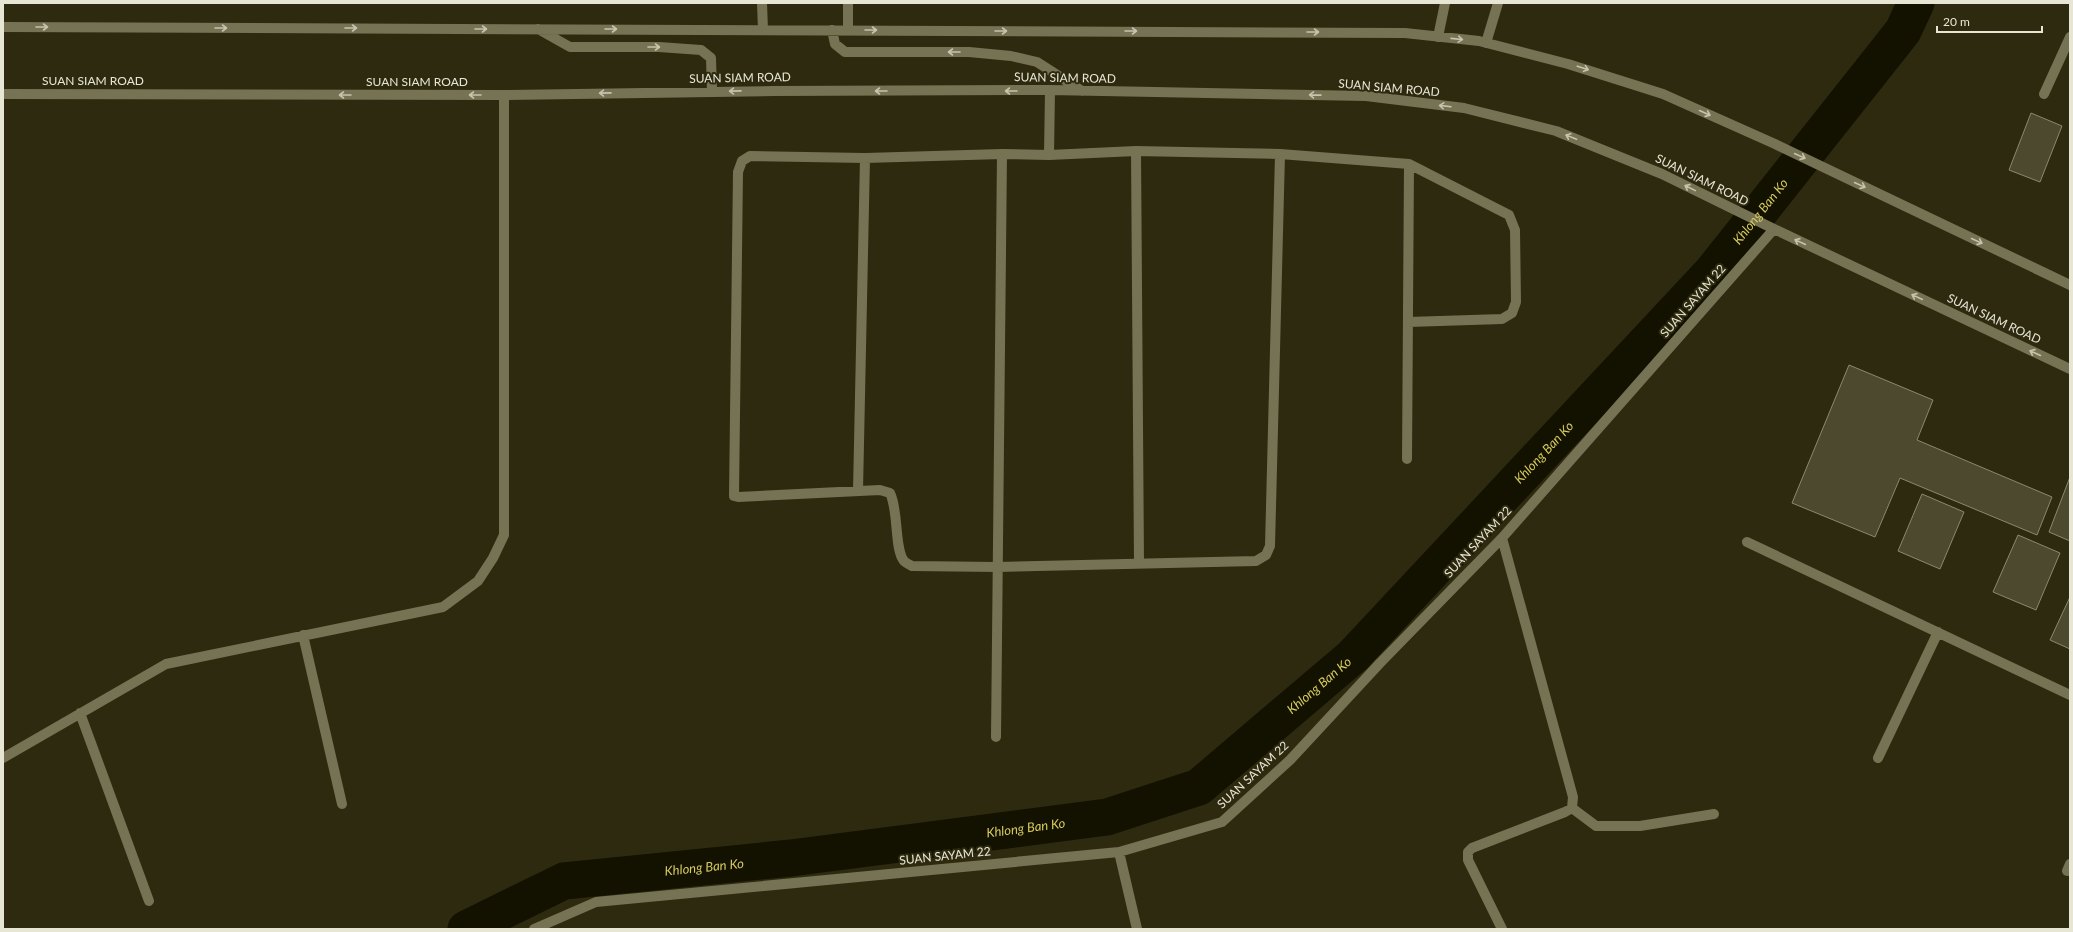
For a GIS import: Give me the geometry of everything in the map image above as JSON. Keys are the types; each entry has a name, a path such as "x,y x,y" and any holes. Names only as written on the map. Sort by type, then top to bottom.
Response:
{"street":[{"path":"762,3 763,30"},
{"path":"848,3 848,30"},
{"path":"1438,37 1445,3"},
{"path":"1486,43 1498,3"},
{"path":"3,27 536,28 1397,33 1438,37 1486,43 1568,64 1663,94 1775,144 2070,285"},
{"path":"536,28 570,47 659,46 701,50 711,58 712,92"},
{"path":"832,30 835,44 844,52 969,52 1011,56 1038,62 1082,91"},
{"path":"2044,94 2070,37"},
{"path":"1049,155 1050,90"},
{"name":"SUAN SIAM ROAD","path":"3,94 504,95 1050,90 1366,96 1464,108 1556,131 1662,174 1774,229 2070,369"},
{"path":"3,758 166,664 443,607 478,581 494,558 504,535 504,95"},
{"path":"1136,151 1139,563"},
{"path":"1280,154 1270,546 1266,555 1256,561 997,567 912,566 905,562 900,553 895,503 890,493 880,490 734,496 738,172 742,161 750,156 865,158 1002,154 1049,155 1136,151 1280,154 1409,164 1509,215 1515,230 1516,302 1512,314 1502,319 1408,322"},
{"path":"996,737 1002,154"},
{"path":"858,491 865,158"},
{"path":"1407,459 1409,164"},
{"name":"SUAN SAYAM 22","path":"534,929 596,902 1119,852 1222,822 1290,760 1380,662 1502,538 1774,229"},
{"path":"1502,538 1573,797 1572,808"},
{"path":"1747,542 2070,695"},
{"path":"1878,758 1938,632"},
{"path":"303,635 342,804"},
{"path":"80,713 149,901"},
{"path":"1572,808 1596,826 1640,826 1714,814"},
{"path":"1502,929 1468,860 1468,852 1472,848 1572,808"},
{"path":"1119,852 1137,929"}],"building":[{"path":"2031,113 2062,126 2040,182 2009,170"},
{"path":"1849,365 1933,400 1917,440 2052,497 2037,535 1900,478 1875,537 1792,503"},
{"path":"2070,477 2070,541 2049,532"},
{"path":"1922,494 1964,512 1940,569 1898,551"},
{"path":"2018,535 2060,553 2036,610 1993,592"},
{"path":"2070,597 2070,649 2050,640"}],"waterway":[{"name":"Khlong Ban Ko","path":"466,929 564,881 791,858 1107,817 1199,787 1353,656 1712,272 1903,31 1916,3"}]}
